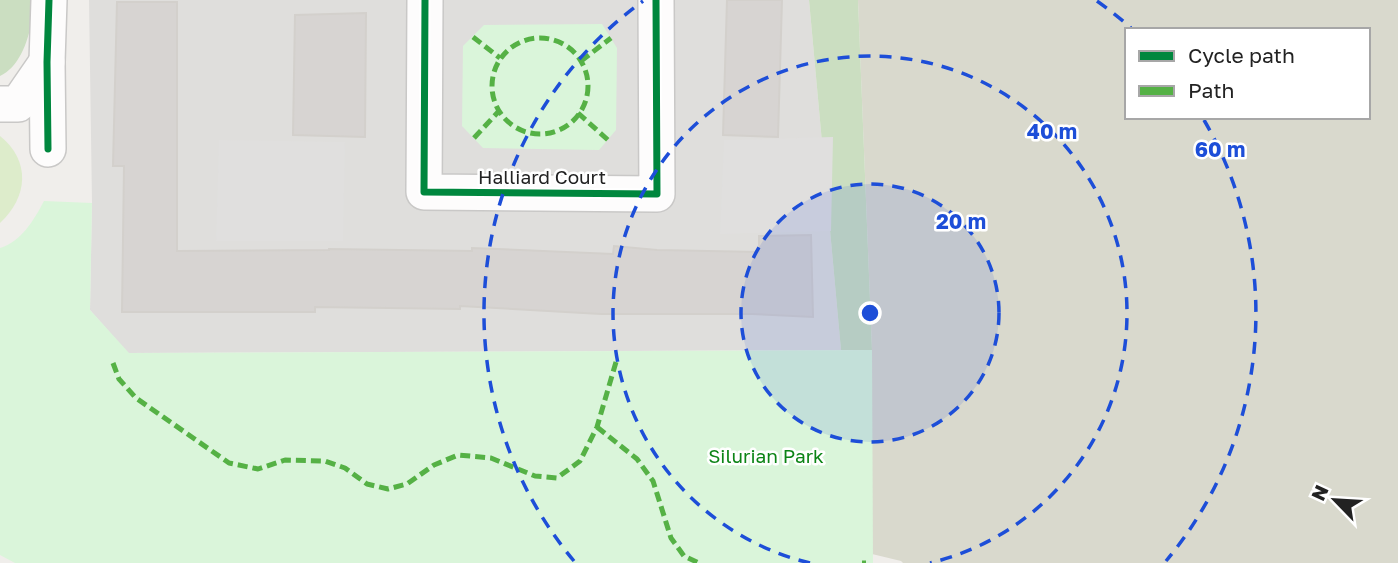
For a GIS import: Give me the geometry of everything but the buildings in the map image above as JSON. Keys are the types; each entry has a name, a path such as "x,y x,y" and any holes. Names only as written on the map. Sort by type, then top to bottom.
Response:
{"street":[{"path":"48,149 49,0"},
{"name":"Halliard Court","path":"425,0 424,191 657,194 656,0"},
{"path":"0,104 18,104 47,62"}],"shaded area":[{"path":"89,0 809,0 841,350 128,353 90,310 92,203"},
{"path":"858,0 1398,0 1398,563 903,563 872,554 872,350"},
{"path":"833,137 831,231 720,234 724,140"},
{"path":"219,140 345,142 343,241 216,241"}],"green space":[{"path":"0,0 30,0 31,23 17,61 0,76"},
{"path":"809,0 858,0 872,350 841,350"},
{"path":"602,24 617,48 616,130 599,150 483,148 462,126 463,46 484,25"},
{"path":"0,136 17,156 22,179 16,202 0,223"},
{"name":"Silurian Park","path":"44,201 92,203 90,310 129,353 872,350 873,563 15,563 0,555 0,248 21,236"}],"marked path":[{"path":"473,37 500,58"},
{"path":"540,38 558,42 574,52 584,68 588,86 584,104 574,120 558,130 540,134 522,130 506,120 496,104 492,86 496,68 506,52 522,42 540,38"},
{"path":"581,61 611,38"},
{"path":"474,138 499,111"},
{"path":"578,113 608,140"},
{"path":"113,363 119,379 136,398 229,463 258,469 285,460 325,461 345,468 367,484 388,489 407,484 434,465 458,455 491,458 535,476 557,478 580,461 597,427 616,362"},
{"path":"597,427 637,459 653,481 671,538 684,556 699,563"}],"cycle path":[{"path":"48,149 49,0"},
{"path":"425,0 424,192 657,194 656,0"}]}
